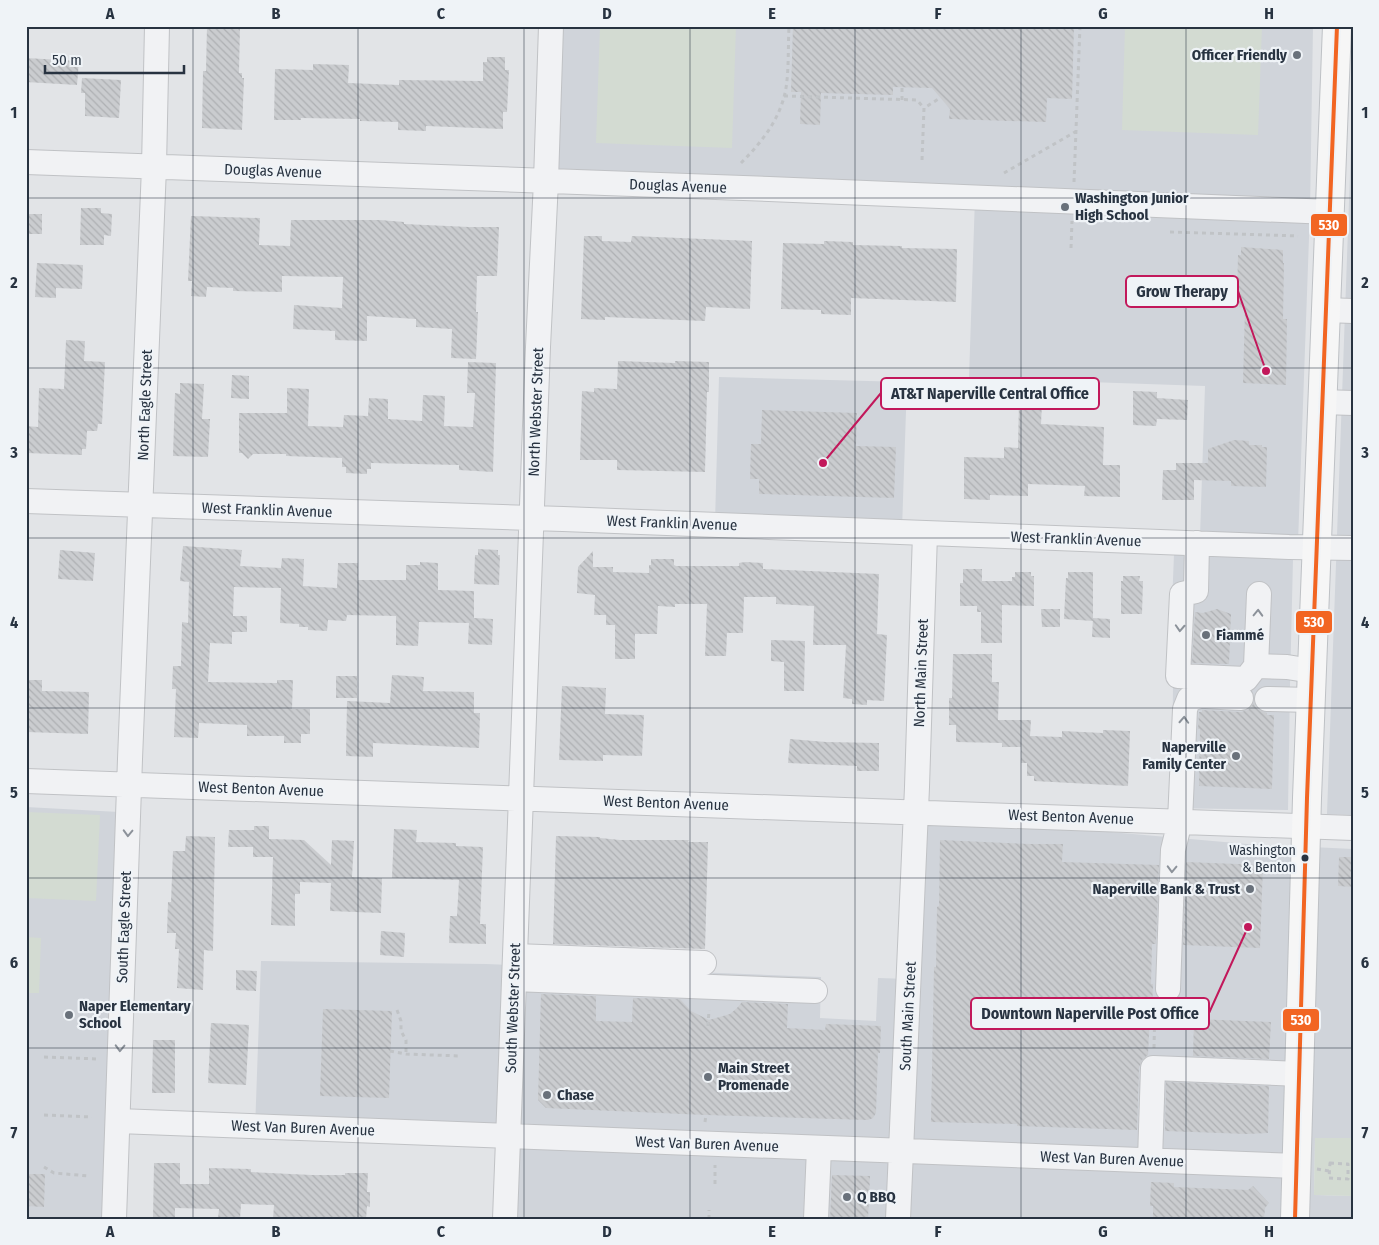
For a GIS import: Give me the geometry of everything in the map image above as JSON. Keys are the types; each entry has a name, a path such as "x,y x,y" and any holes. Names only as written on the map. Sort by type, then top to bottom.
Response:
{"main road":[{"path":"1295,1219 1307,1168 1300,1074 1306,826 1330,212 1344,57 1336,26"}],"street":[{"name":"North Eagle Street","path":"129,784 154,167 157,26"},
{"name":"North Webster Street","path":"522,798 551,26"},
{"name":"Douglas Avenue","path":"26,162 1330,212"},
{"path":"1326,310 1353,311"},
{"path":"1322,402 1353,404"},
{"name":"West Franklin Avenue","path":"26,501 1353,548"},
{"name":"North Main Street","path":"916,812 925,533"},
{"path":"1197,543 1196,591 1182,594 1178,676 1246,678 1256,666 1259,594"},
{"path":"1256,666 1286,667 1312,672"},
{"path":"1168,989 1173,850 1180,822 1185,710 1189,699 1201,696 1241,698"},
{"path":"1267,699 1311,700"},
{"name":"West Benton Avenue","path":"26,781 1353,828"},
{"name":"South Eagle Street","path":"114,1219 129,784"},
{"name":"South Webster Street","path":"505,1219 522,798"},
{"name":"South Main Street","path":"898,1219 916,812"},
{"path":"515,956 704,963"},
{"path":"514,979 815,991"},
{"path":"1150,1160 1153,1068 1300,1074"},
{"name":"West Van Buren Avenue","path":"118,1121 1150,1160 1307,1168"},
{"path":"816,1219 819,1148"}],"path":[{"path":"741,163 768,132 780,111 786,87 789,26"},
{"path":"1074,174 1080,26"},
{"path":"1073,69 1078,70"},
{"path":"902,87 902,100"},
{"path":"784,96 873,97 917,100 924,108 922,160"},
{"path":"924,108 940,98"},
{"path":"1004,173 1076,131"},
{"path":"1071,248 1072,220"},
{"path":"1170,232 1298,236"},
{"path":"397,1010 401,1021 401,1031 406,1040 406,1054"},
{"path":"708,1026 709,1010"},
{"path":"390,1051 406,1054 460,1056"},
{"path":"44,1056 101,1059"},
{"path":"44,1115 92,1118"},
{"path":"705,1122 706,1115"},
{"path":"1330,1163 1348,1164 1350,1171 1348,1179 1329,1178 1330,1163"},
{"path":"715,1165 715,1184"},
{"path":"44,1167 54,1174 89,1176"},
{"path":"1307,1168 1329,1171"},
{"path":"709,1210 709,1219"}],"shaded area":[{"name":"Washington Junior High School","path":"551,26 1313,26 1310,210 1298,543 1200,537 1205,386 969,378 975,197 545,178"},
{"path":"600,26 736,26 732,148 596,143"},
{"path":"1125,26 1262,26 1258,135 1122,130"},
{"path":"1353,90 1353,815 1327,814"},
{"path":"719,377 907,382 902,529 715,522"},
{"path":"1174,554 1293,559 1288,810 1172,808 1173,683 1169,681"},
{"name":"Naper Elementary School","path":"26,807 119,812 104,1219 26,1219"},
{"path":"26,812 100,815 96,901 26,898"},
{"path":"916,815 1247,844 1353,849 1353,1138 1315,1138 1314,1195 1353,1196 1353,1219 505,1219 509,1135 255,1130 261,961 486,964 821,977 820,1018 876,1021 878,978 909,979"},
{"path":"26,937 41,938 39,993 26,993"},
{"path":"1315,1138 1353,1138 1353,1196 1314,1195"}],"building":[{"path":"207,26 240,26 239,73 242,73 242,78 244,78 242,130 202,128 203,71 206,71"},
{"path":"793,26 1074,26 1072,99 1047,98 1046,122 949,119 950,109 932,88 893,87 893,95 821,93 820,125 800,124 801,92 791,92"},
{"path":"487,57 505,57 505,70 509,70 507,112 503,112 503,129 426,126 426,131 398,130 398,122 301,118 301,120 274,120 275,69 313,70 313,64 349,65 348,83 399,85 399,80 483,81 483,62 487,62"},
{"path":"26,58 79,61 77,85 26,82"},
{"path":"82,78 121,80 119,118 85,116 85,93 81,93"},
{"path":"81,208 101,208 101,213 112,214 111,236 104,235 104,245 80,245"},
{"path":"26,214 42,214 42,234 26,234"},
{"path":"191,216 260,218 259,245 290,246 291,220 380,220 404,222 404,224 499,227 497,276 477,276 476,359 451,358 452,329 416,327 416,319 367,316 367,341 335,340 335,331 293,329 294,305 342,308 343,277 282,276 282,292 233,291 233,288 207,287 206,297 191,296 192,281 188,281"},
{"path":"584,236 602,236 602,241 631,242 632,236 752,241 750,309 706,307 705,321 605,317 605,320 581,319"},
{"path":"824,241 853,242 853,245 902,246 902,248 957,249 956,302 851,298 851,315 821,314 821,310 781,309 783,243 824,244"},
{"path":"1241,247 1283,250 1283,319 1287,319 1286,385 1243,383 1245,308 1239,307 1239,298 1237,298 1238,255 1241,255"},
{"path":"37,263 83,265 82,289 56,288 56,298 35,297"},
{"path":"66,340 85,341 84,361 105,362 102,424 98,424 97,431 87,431 86,449 82,449 82,455 26,453 26,426 38,427 39,388 64,389"},
{"path":"618,361 709,362 705,472 617,470 617,460 580,460 582,391 594,392 594,388 617,389"},
{"path":"468,362 496,363 493,472 459,470 459,465 371,463 371,469 367,469 367,474 346,473 346,467 342,467 342,458 253,454 248,459 242,453 239,453 239,413 287,413 287,388 309,389 308,426 343,427 344,415 368,416 369,398 388,399 388,419 422,421 423,395 445,396 444,426 473,427 475,393 467,393"},
{"path":"232,375 249,376 249,399 231,398"},
{"path":"180,383 204,384 202,419 210,419 208,457 173,456 175,393 180,394"},
{"path":"1133,391 1157,392 1157,398 1188,400 1187,420 1157,419 1156,426 1133,425"},
{"path":"1019,402 1042,403 1041,424 1104,427 1103,465 1120,465 1120,497 1084,496 1085,486 1028,484 1028,496 990,495 990,500 964,499 964,457 1004,458 1004,447 1018,448"},
{"path":"762,410 857,413 856,446 896,447 894,498 759,494 759,479 750,479 751,444 761,444"},
{"path":"1234,440 1249,441 1249,445 1267,447 1266,487 1231,486 1231,481 1194,480 1194,500 1162,500 1163,470 1176,470 1176,463 1208,463 1208,449"},
{"path":"183,546 242,550 240,566 281,568 282,558 304,559 303,586 337,588 338,563 358,563 358,580 406,580 406,565 420,565 420,562 438,563 438,590 474,591 474,618 493,619 492,645 468,644 469,623 419,622 418,646 396,645 396,616 347,615 346,621 328,620 327,631 308,630 308,627 299,627 299,624 280,623 281,588 234,587 233,616 247,616 247,632 232,632 232,644 210,643 208,682 277,683 277,680 293,680 292,709 310,709 310,734 301,734 301,743 284,743 284,736 247,736 247,725 199,723 198,738 174,737 176,689 172,689 173,666 181,666 182,622 188,623 189,582 180,581"},
{"path":"478,549 498,550 498,555 500,555 499,585 474,584 475,555 478,555"},
{"path":"60,550 95,553 93,581 58,579"},
{"path":"593,551 593,567 613,567 613,572 649,573 651,559 674,559 674,565 676,566 739,566 739,563 745,562 763,563 763,569 879,574 877,634 887,635 884,701 867,700 867,705 852,704 852,699 843,698 846,645 813,645 814,606 776,604 776,597 744,597 743,633 727,633 726,656 705,656 707,604 675,604 675,607 658,606 657,634 635,634 635,659 615,659 615,625 606,625 606,615 594,615 595,595 577,593 578,567"},
{"path":"963,569 982,569 982,581 1012,581 1012,577 1015,577 1015,572 1031,572 1031,576 1034,576 1034,606 1002,605 1002,643 981,643 981,612 977,612 977,606 960,606 960,583 963,583"},
{"path":"1068,572 1093,572 1093,621 1064,619"},
{"path":"1123,576 1140,576 1139,581 1143,581 1142,614 1121,614 1121,581 1123,581"},
{"path":"1041,609 1060,609 1060,627 1042,627"},
{"name":"Fiammé","path":"1217,609 1231,614 1229,664 1192,663 1195,612 1203,613"},
{"path":"1093,618 1110,619 1110,638 1092,637"},
{"path":"771,640 805,641 804,691 784,691 784,662 771,661"},
{"path":"953,654 992,654 992,682 999,682 998,720 1031,720 1030,736 1062,737 1062,731 1103,733 1103,730 1130,731 1128,786 1034,781 1034,776 1027,776 1027,763 1021,763 1021,747 1002,747 1002,743 956,742 956,725 949,725 949,698 952,698"},
{"path":"392,675 424,677 423,691 474,692 474,713 480,713 479,748 373,743 373,757 346,756 347,701 390,703"},
{"path":"336,676 357,676 357,698 336,698"},
{"path":"26,680 42,680 42,691 89,692 88,734 26,732"},
{"path":"562,686 606,688 605,714 644,715 642,756 603,755 603,761 559,760"},
{"name":"Naperville Family Center","path":"1254,702 1259,710 1267,713 1267,715 1274,715 1272,789 1199,786 1199,712 1202,712 1202,710 1241,712 1248,710"},
{"path":"790,739 879,743 879,771 857,771 857,766 788,763"},
{"path":"254,826 269,826 269,839 304,840 331,865 332,840 354,841 352,877 382,878 381,913 330,911 331,883 300,882 300,894 295,894 295,926 271,925 273,857 253,857 253,847 228,847 229,830 254,830"},
{"path":"394,829 417,830 416,842 456,843 456,846 483,847 480,924 486,924 486,944 449,943 450,916 457,916 459,880 392,878"},
{"path":"186,836 215,837 213,951 204,950 203,990 177,988 179,949 175,949 176,933 167,933 168,902 171,902 173,851 185,851"},
{"path":"556,836 708,842 705,949 553,944"},
{"path":"940,840 1063,844 1062,862 1159,865 1156,944 1152,944 1152,1012 1150,1012 1148,1055 1142,1060 1139,1068 1137,1130 931,1122 934,967 936,967 937,907 939,906"},
{"path":"1339,857 1353,857 1353,887 1338,886"},
{"path":"1186,862 1263,865 1260,948 1183,945"},
{"path":"381,931 405,933 404,957 380,955"},
{"path":"236,970 257,971 256,991 236,990"},
{"name":"Main Street Promenade","path":"541,994 596,996 596,1021 632,1022 633,998 680,999 691,1011 709,1020 730,1014 742,1002 788,1004 787,1028 825,1030 826,1024 881,1026 876,1113 873,1118 868,1120 546,1108 538,1100"},
{"path":"323,1009 392,1011 389,1098 320,1096"},
{"path":"1194,1019 1271,1022 1269,1059 1193,1056"},
{"path":"211,1023 249,1025 246,1085 208,1083"},
{"path":"153,1040 175,1040 175,1093 152,1093"},
{"path":"1166,1082 1269,1086 1268,1133 1165,1131"},
{"path":"154,1163 180,1163 180,1184 209,1184 209,1168 251,1169 251,1172 312,1175 368,1173 367,1192 370,1192 370,1207 367,1206 366,1219 273,1219 274,1205 241,1204 240,1219 218,1219 219,1209 175,1208 175,1219 153,1219"},
{"path":"26,1174 45,1174 44,1207 26,1206"},
{"name":"Q BBQ","path":"832,1175 870,1176 868,1219 830,1219"},
{"path":"1151,1182 1174,1183 1174,1187 1248,1190 1253,1186 1269,1203 1265,1208 1264,1219 1153,1219 1153,1206 1150,1206"}],"transit line":[{"name":"530","path":"1295,1219 1307,798 1337,26"}],"place":[{"name":"Officer Friendly","path":"1297,55"},
{"name":"Washington Junior High School","path":"1065,207"},
{"name":"Grow Therapy","path":"1266,371"},
{"name":"AT&T Naperville Central Office","path":"823,463"},
{"name":"Fiammé","path":"1206,635"},
{"name":"Naperville Family Center","path":"1236,756"},
{"name":"Washington & Benton","path":"1305,858"},
{"name":"Naperville Bank & Trust","path":"1250,889"},
{"name":"Downtown Naperville Post Office","path":"1248,927"},
{"name":"Naper Elementary School","path":"69,1015"},
{"name":"Main Street Promenade","path":"708,1077"},
{"name":"Chase","path":"547,1095"},
{"name":"Q BBQ","path":"847,1197"}]}
